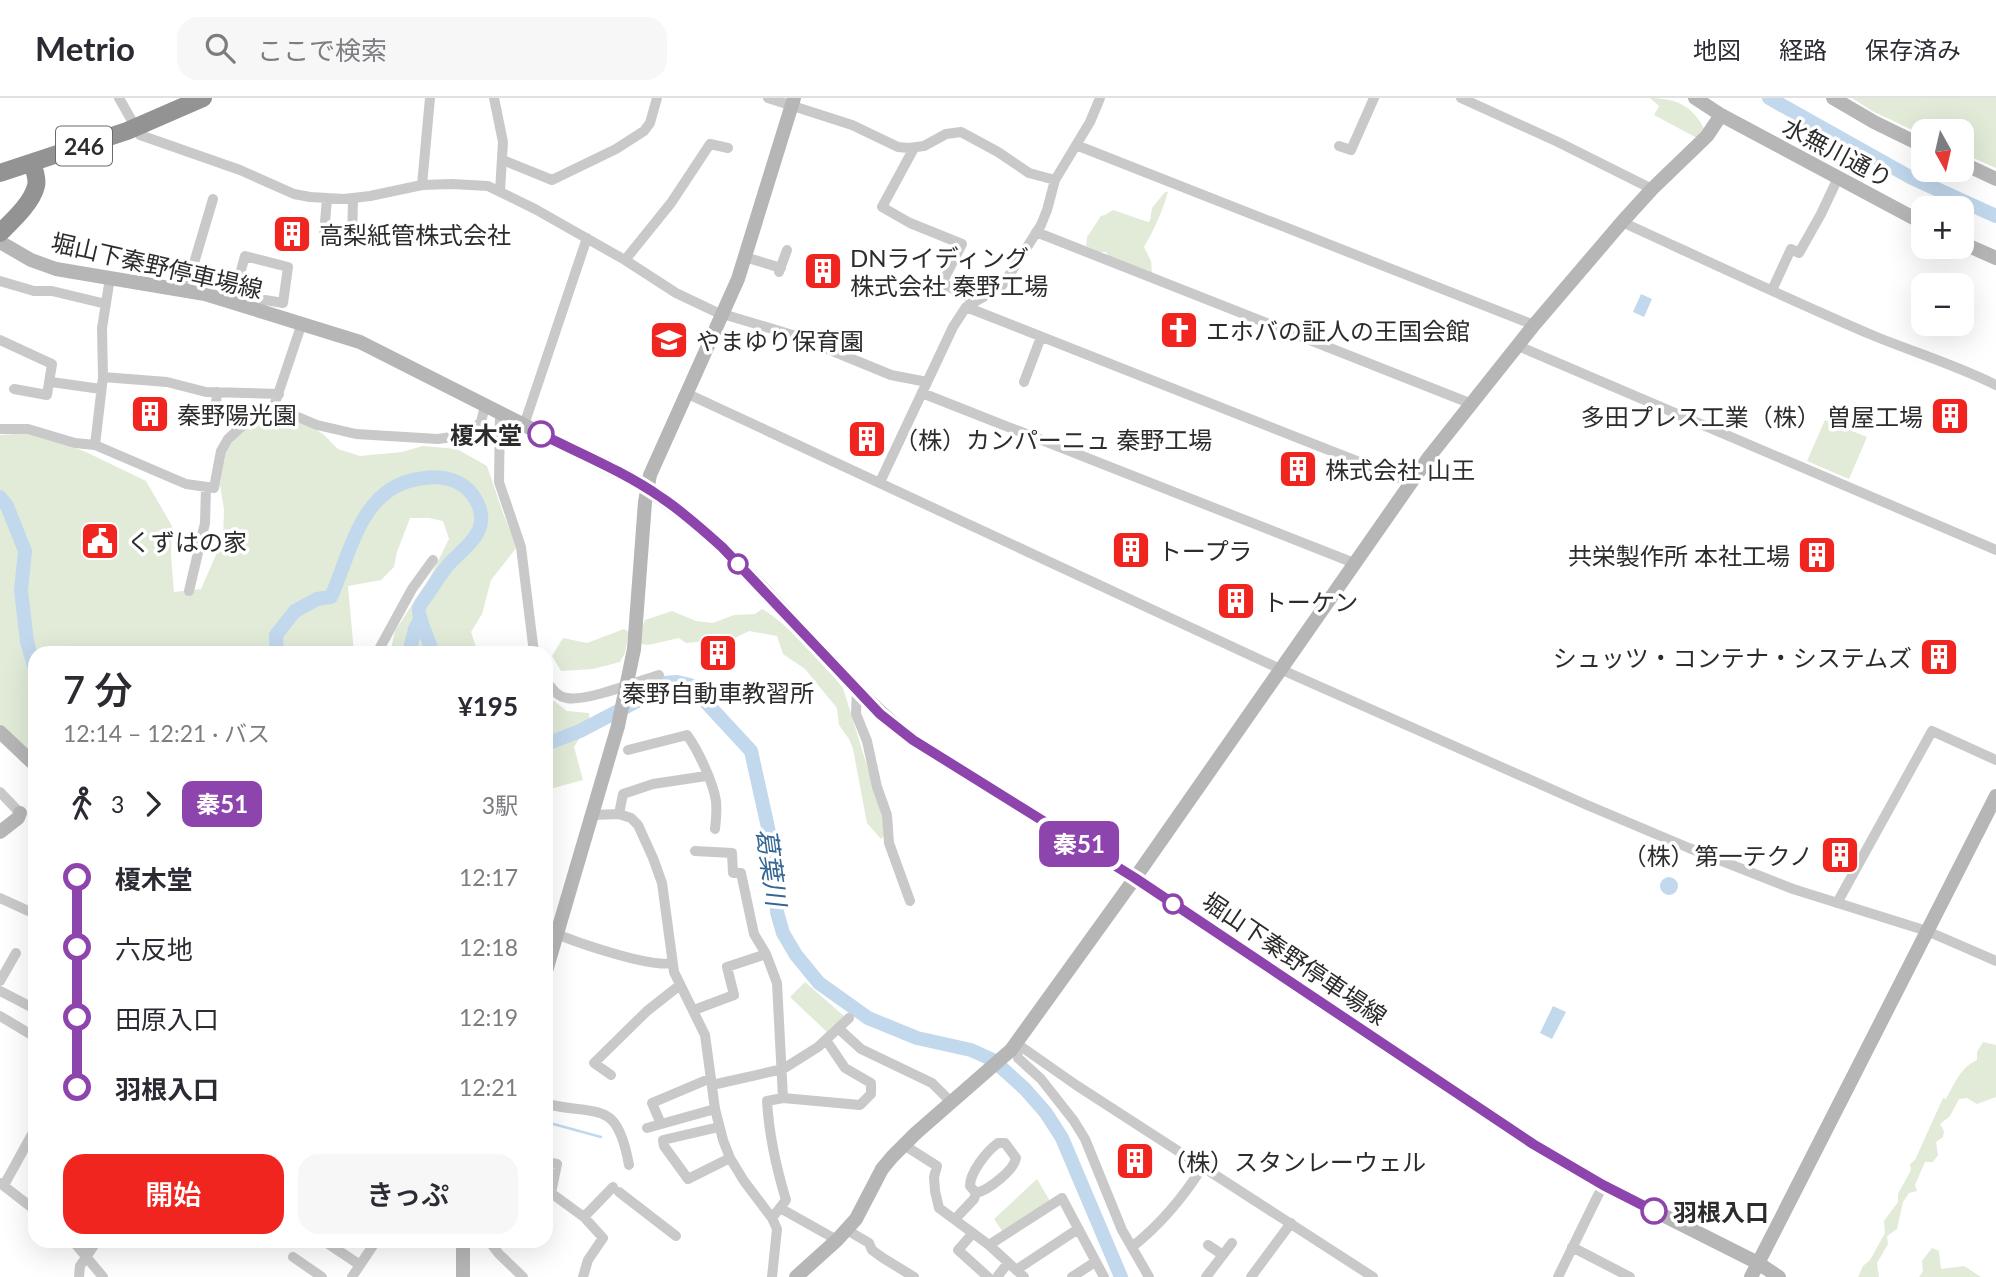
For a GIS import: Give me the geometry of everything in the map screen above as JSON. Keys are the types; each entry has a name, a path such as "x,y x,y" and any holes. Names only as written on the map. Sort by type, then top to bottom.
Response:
{"highway":[{"name":"246","path":"0,173 135,128 203,98"},
{"path":"0,233 24,206 36,187 32,163"}],"street":[{"path":"119,98 140,135 240,170 294,194 353,198 422,185 472,184 500,191 625,260 676,293 716,313 796,336 891,374 926,382"},
{"path":"422,185 430,98"},
{"path":"494,98 500,122 503,160 500,191"},
{"path":"503,160 552,180 616,149 645,131 657,98"},
{"path":"768,98 793,101 898,146 925,146 946,134 961,132 999,152 1029,173 1055,180"},
{"path":"880,482 953,327 969,306 1001,287 1036,232 1047,210 1055,180 1090,122 1100,98"},
{"path":"1339,145 1351,150 1374,98"},
{"path":"1461,98 1652,189"},
{"name":"水無川通り","path":"1695,98 1721,115 1911,217"},
{"path":"1833,98 1911,140"},
{"path":"553,929 592,815 618,726 634,649 650,475 688,394 745,257 793,101"},
{"path":"796,1277 856,1219 882,1169 904,1145 1014,1047 1410,482 1534,325 1652,189 1707,136 1721,115"},
{"path":"625,260 671,203 710,144 728,148"},
{"path":"1076,145 1534,325"},
{"path":"914,148 882,207 910,223 962,244 942,283 968,297 969,306"},
{"path":"1974,169 1996,179"},
{"path":"1772,290 1791,249 1798,253 1838,178"},
{"path":"324,234 327,198"},
{"path":"352,242 353,198"},
{"path":"186,290 213,199"},
{"path":"1622,222 1865,332 1965,370 1996,385"},
{"path":"1036,232 1472,404"},
{"path":"524,425 587,238"},
{"name":"堀山下秦野停車場線","path":"0,242 30,260 56,269 186,290 302,323 381,351 662,497 722,547 880,714 913,740 1135,878 1533,1144 1603,1185 1758,1263 1779,1277"},
{"path":"1974,248 1996,258"},
{"path":"745,257 780,271 787,250"},
{"path":"232,302 245,256 288,267 283,303 265,300 256,310"},
{"path":"95,445 103,377 102,328 110,278"},
{"path":"0,281 34,291 52,292 106,304"},
{"path":"969,306 1041,337 1410,482"},
{"path":"217,392 215,416 257,419 272,412 302,323"},
{"path":"1024,382 1041,337"},
{"path":"0,340 52,363 47,395 15,389"},
{"path":"1518,346 1996,551"},
{"path":"103,377 167,382 206,392 279,394"},
{"path":"51,382 101,389"},
{"path":"922,393 1354,563"},
{"path":"688,394 1280,668 1645,830 1780,884 1927,930 1996,961"},
{"path":"272,412 277,416 298,417 317,425 356,434 438,439 458,436 474,428 481,422 485,406"},
{"path":"500,413 499,482 521,547 533,646"},
{"path":"0,429 28,429 75,443 95,445 186,484 214,488 217,463 228,439 251,418"},
{"path":"189,591 205,523 206,488"},
{"path":"381,646 412,589 433,560"},
{"path":"553,690 566,698 581,698 659,675"},
{"path":"857,689 856,714 867,741 877,787 887,815 889,843 910,901"},
{"path":"1837,903 1932,731 1996,760"},
{"path":"0,732 28,758"},
{"path":"628,750 687,735 697,749 716,804 715,829"},
{"path":"619,814 623,794 653,784 706,776"},
{"path":"0,792 20,813 18,818 0,832"},
{"path":"1751,1277 1996,796"},
{"path":"592,815 619,814 631,818 638,825 662,883 672,963 705,1035 719,1126 730,1158 772,1218 777,1238 772,1277"},
{"path":"695,851 732,853 733,873 741,873 754,934 777,984 783,1098"},
{"path":"0,898 28,911"},
{"path":"553,932 641,960 672,963"},
{"path":"0,981 16,953"},
{"path":"694,1010 734,995 727,967 765,954"},
{"path":"611,1075 594,1063 646,1011 680,985"},
{"path":"0,991 28,1005"},
{"path":"0,1016 28,1032"},
{"path":"661,1124 652,1104 712,1081 783,1069 826,1040 849,1018"},
{"path":"838,1028 861,1049 932,1083 951,1102"},
{"path":"772,1218 786,1200 777,1173 769,1132 767,1101 783,1098 856,1105 871,1094 871,1083 845,1068 826,1040"},
{"path":"1014,1047 1373,1277"},
{"path":"1014,1047 1018,1058 1041,1079 1085,1139 1122,1230 1149,1277"},
{"path":"553,1105 601,1112 611,1118 620,1128 629,1165"},
{"path":"647,1128 715,1109"},
{"path":"719,1126 663,1140 664,1146 688,1180 730,1158"},
{"path":"28,1141 2,1184 28,1204"},
{"path":"956,1219 976,1193 984,1191 1016,1161 1015,1154 1006,1143 998,1143 990,1150 970,1180 970,1186 976,1193"},
{"path":"904,1145 937,1166 934,1191 939,1208 989,1245 1024,1277"},
{"path":"553,1163 557,1164 553,1183"},
{"path":"1132,1247 1156,1229 1161,1219 1173,1215 1203,1166"},
{"path":"1558,1277 1603,1185"},
{"path":"584,1217 616,1189 676,1236"},
{"path":"553,1194 584,1217 603,1238 588,1260 583,1277"},
{"path":"989,1245 1062,1198 1104,1277"},
{"path":"780,1208 842,1235 869,1243 872,1250 914,1277"},
{"path":"1251,1277 1291,1223"},
{"path":"998,1277 1012,1266 1078,1229"},
{"path":"973,1233 958,1250 988,1277"},
{"path":"1206,1277 1232,1243"},
{"path":"1208,1244 1223,1255"},
{"path":"1572,1247 1630,1277"},
{"path":"80,1248 103,1277"},
{"path":"79,1277 80,1266 93,1248"},
{"path":"334,1248 360,1265"},
{"path":"352,1277 371,1248"},
{"path":"463,1248 463,1277"},
{"path":"494,1248 523,1277"},
{"path":"293,1257 322,1277"},
{"path":"1072,1277 1095,1262"}],"green space":[{"path":"1650,98 1683,105 1695,115 1705,130 1697,138 1654,115 1659,106"},
{"path":"1852,98 1996,98 1996,168 1974,158 1974,119 1911,119 1911,129"},
{"path":"1165,192 1168,192 1163,207 1144,247 1151,261 1152,273 1086,246 1087,237 1101,216 1113,210 1148,222 1152,208"},
{"path":"277,419 305,422 338,449 360,456 402,452 423,446 457,449 487,466 517,547 491,580 482,614 471,632 476,646 392,646 395,631 430,577 449,539 443,521 410,518 394,567 381,580 348,586 353,646 28,646 28,750 0,724 0,435 32,433 86,452 146,481 172,526 174,592 201,589 223,539 224,510 220,485 226,451 239,433 257,424"},
{"path":"1825,420 1867,437 1849,479 1807,461"},
{"path":"762,609 794,634 843,688 884,821 885,835 881,839 867,823 853,749 839,725 837,708 805,669 783,654 777,636 749,631 733,639 686,643 679,638 641,644 645,620 672,611 696,621 713,623 734,615 755,614"},
{"path":"624,629 629,632 625,653 620,662 593,669 561,671 553,654 563,638 587,643"},
{"path":"553,701 567,711 589,713 590,722 574,747 583,780 553,788"},
{"path":"805,982 844,1016 827,1032 790,997"},
{"path":"1983,1042 1996,1045 1996,1097 1977,1104 1967,1098 1959,1099 1950,1116 1940,1124 1944,1131 1943,1137 1936,1142 1938,1155 1933,1162 1925,1162 1915,1185 1917,1191 1909,1193 1903,1202 1897,1229 1887,1236 1888,1244 1877,1263 1879,1277 1858,1277 1885,1233 1884,1221 1898,1202 1898,1194 1911,1170 1910,1164 1915,1160 1943,1098 1946,1099 1962,1072 1977,1060 1977,1052"},
{"path":"1037,1179 1050,1201 1003,1232 994,1219"},
{"path":"1932,1248 1939,1251 1941,1269 1964,1266 1981,1277 1919,1277 1923,1271 1922,1261"}],"water":[{"path":"1641,294 1652,299 1644,317 1633,312"},
{"path":"1669,877 1675,880 1678,886 1675,892 1669,895 1663,892 1660,886 1663,880"},
{"path":"1553,1006 1566,1012 1552,1039 1540,1033"}],"waterway":[{"path":"1769,98 1910,177 1996,216"},
{"name":"葛葉川","path":"277,646 276,635 295,611 317,599 331,597 361,524 383,495 399,485 434,477 449,479 464,486 476,500 481,522 477,534 446,567 420,606 420,617 430,646"},
{"name":"葛葉川","path":"0,497 7,506 25,551 21,590 28,646"},
{"path":"411,646 420,620"},
{"name":"葛葉川","path":"553,741 580,731 641,699 664,683 690,685 751,751 775,859 777,912 783,933 796,955 819,983 868,1018 917,1038 971,1050 993,1060 1025,1089 1046,1113 1062,1138 1121,1277"},
{"path":"553,1124 601,1137"}],"bus line":[{"name":"秦51","path":"541,434 635,481 662,497 700,527 880,714 913,740 1135,878 1533,1144 1654,1211"}],"place":[{"name":"高梨紙管株式会社","path":"292,234"},
{"name":"DNライディング 株式会社 秦野工場","path":"823,271"},
{"name":"エホバの証人の王国会館","path":"1179,330"},
{"name":"やまゆり保育園","path":"669,340"},
{"name":"秦野陽光園","path":"150,414"},
{"name":"多田プレス工業（株） 曽屋工場","path":"1950,416"},
{"name":"榎木堂","path":"541,434"},
{"name":"（株）カンパーニュ 秦野工場","path":"867,439"},
{"name":"株式会社 山王","path":"1298,469"},
{"name":"くずはの家","path":"100,541"},
{"name":"トープラ","path":"1131,550"},
{"name":"共栄製作所 本社工場","path":"1817,555"},
{"name":"トーケン","path":"1236,601"},
{"name":"秦野自動車教習所","path":"718,653"},
{"name":"シュッツ・コンテナ・システムズ","path":"1939,657"},
{"name":"（株）第一テクノ","path":"1840,855"},
{"name":"（株）スタンレーウェル","path":"1135,1161"},
{"name":"羽根入口","path":"1654,1211"}]}
